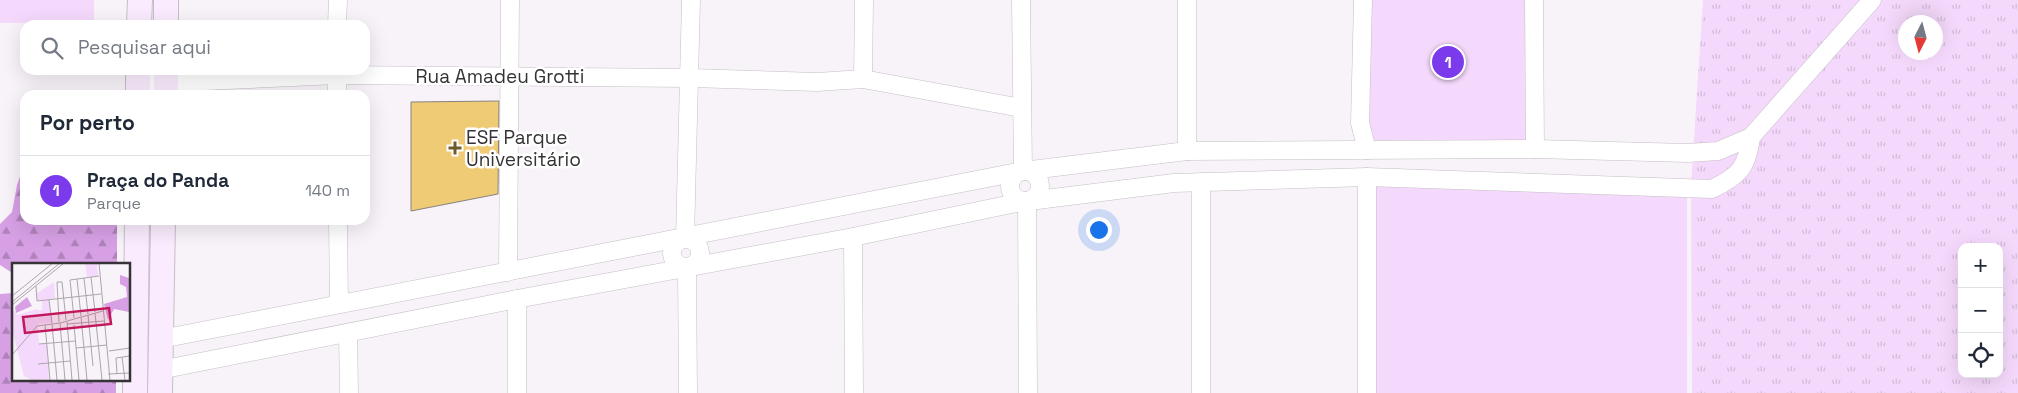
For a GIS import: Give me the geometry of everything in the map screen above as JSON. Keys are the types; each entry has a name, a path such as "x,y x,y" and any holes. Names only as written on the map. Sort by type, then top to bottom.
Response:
{"main road":[{"path":"139,20 140,0"},
{"path":"166,0 166,20"},
{"path":"135,393 137,225"},
{"path":"160,382 163,225"},
{"path":"136,320 161,330"}],"street":[{"path":"338,0 338,20"},
{"path":"508,272 510,0"},
{"path":"685,238 691,78 691,0"},
{"path":"863,79 864,0"},
{"path":"1021,0 1023,171"},
{"path":"1187,0 1187,151"},
{"path":"1363,0 1360,123 1367,150 1375,154 1380,166 1376,174 1367,177"},
{"path":"1534,0 1535,149"},
{"path":"161,330 339,304 1023,171 1187,151 1535,149 1688,153 1718,151 1751,137 1872,0"},
{"name":"Rua Amadeu Grotti","path":"370,74 691,78 817,82 863,79 1021,108"},
{"name":"Rua Amadeu Grotti","path":"138,83 303,75"},
{"path":"337,75 337,90"},
{"path":"160,382 348,334 517,299 853,237 1027,201 1174,182 1367,177 1712,189 1728,181 1743,168 1749,155 1751,137"},
{"path":"1023,171 1033,174 1039,182 1039,192 1032,200 1027,201"},
{"path":"1367,177 1367,393"},
{"path":"1200,182 1201,393"},
{"path":"1027,201 1028,393"},
{"path":"338,225 339,304"},
{"path":"853,237 854,393"},
{"path":"685,238 674,245 672,258 675,263 687,268"},
{"path":"687,268 688,393"},
{"path":"517,299 517,393"},
{"path":"348,334 348,393"}],"green space":[{"path":"0,0 94,0 94,20 20,20 20,23 0,23"},
{"path":"1363,0 1535,0 1535,149 1371,151 1360,123"},
{"path":"1703,0 2018,0 2018,393 1692,393 1691,185"},
{"path":"20,176 20,225 117,225 117,263 12,263 12,273 0,265 0,224 12,212"},
{"path":"1374,180 1687,189 1687,393 1374,393"},
{"path":"12,293 12,380 116,380 116,393 0,393 0,294"}],"building":[{"name":"ESF Parque Universitário","path":"499,101 498,194 411,211 411,102"}],"place":[{"name":"Praça do Panda","path":"1448,62"},
{"name":"ESF Parque Universitário","path":"455,148"}]}
